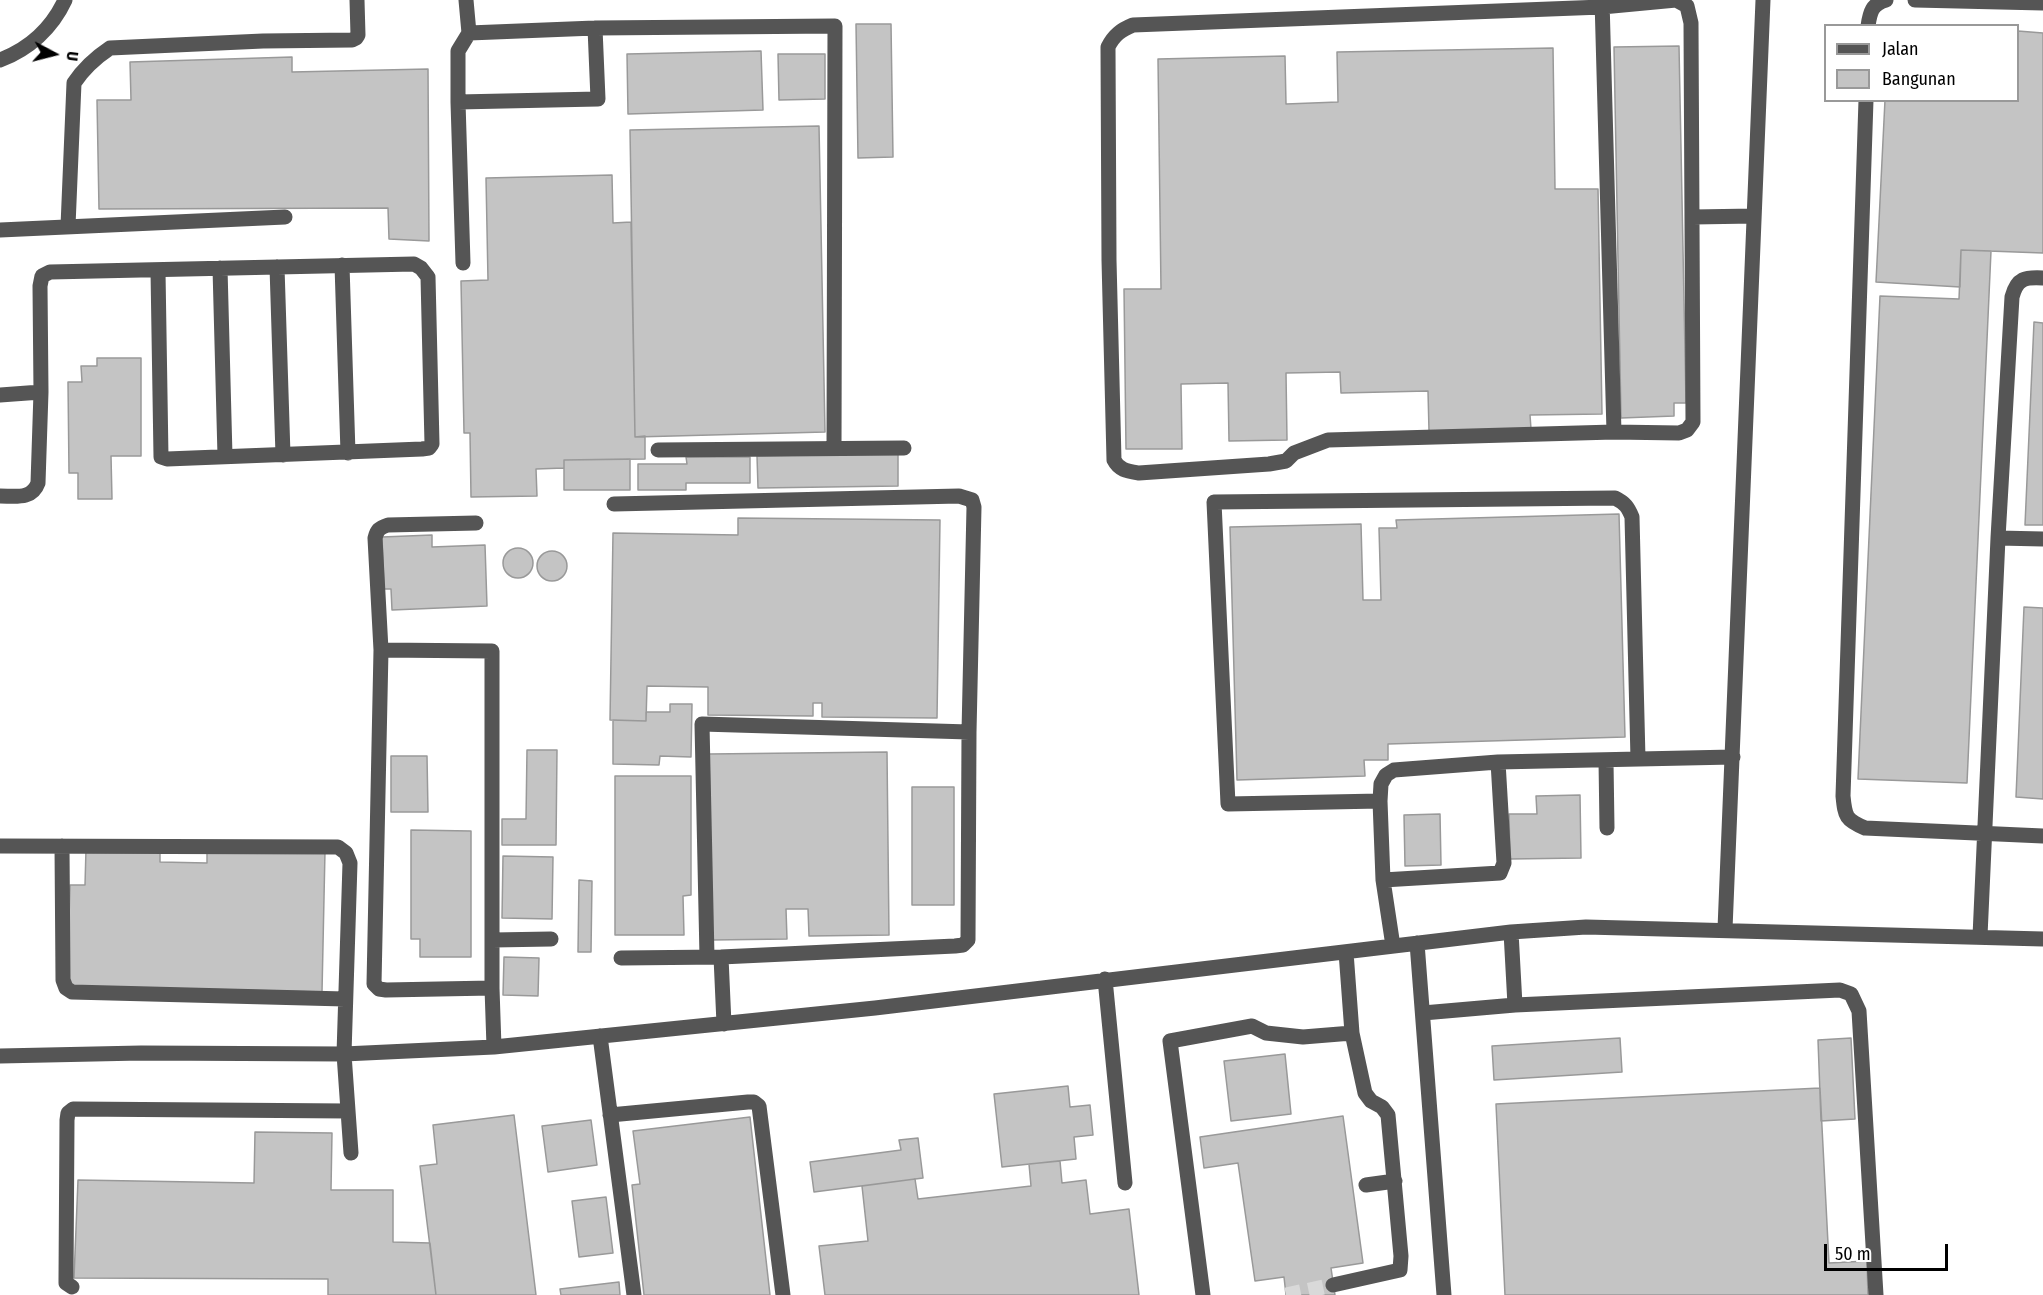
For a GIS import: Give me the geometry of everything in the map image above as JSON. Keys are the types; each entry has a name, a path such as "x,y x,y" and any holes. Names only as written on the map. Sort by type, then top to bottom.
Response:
{"street":[{"path":"68,226 74,83 81,72 94,60 110,48 352,40 358,35 357,0"},
{"path":"463,263 458,51 469,33 466,0"},
{"path":"1676,0 1687,6 1690,23 1693,217 1693,422 1687,430 1679,433 1614,432 1328,440 1294,453 1286,461 1269,465 1138,473 1125,471 1117,466 1114,460 1108,48 1113,38 1121,30 1133,25 1676,0"},
{"path":"1725,929 1763,0"},
{"path":"1868,24 1871,11 1877,2 1886,0"},
{"path":"1915,0 2043,3"},
{"path":"0,60 14,55 34,41 52,23 66,1"},
{"path":"1602,4 1614,432"},
{"path":"469,33 595,28 835,26 834,447"},
{"path":"458,102 598,99 595,28"},
{"path":"1866,102 1844,784 1845,812 1850,821 1865,828 2043,836"},
{"path":"1693,217 1754,216"},
{"path":"0,230 285,217"},
{"path":"0,496 27,495 36,489 38,483 41,392 39,286 42,276 50,273 414,264 421,268 428,277 432,444 429,448 422,449 348,453 168,459 161,457 158,271"},
{"path":"342,265 348,453"},
{"path":"278,267 283,455"},
{"path":"220,268 225,456"},
{"path":"1980,936 1998,538 2012,297 2014,288 2021,280 2043,278"},
{"path":"0,395 41,392"},
{"path":"658,450 904,448"},
{"path":"614,504 959,496 972,500 974,507 969,732 968,940 963,945 714,957 621,958"},
{"path":"1380,801 1228,804 1214,502 1615,498 1624,502 1632,517 1638,759"},
{"path":"476,524 399,524 380,527 376,531 381,650 374,984 379,989 386,990 492,988"},
{"path":"1998,538 2043,539"},
{"path":"381,650 492,651 494,1047"},
{"path":"724,1024 714,957 702,724 969,732"},
{"path":"1393,946 1383,880 1380,801 1381,784 1386,775 1394,771 1498,762 1733,757"},
{"path":"1606,761 1607,828"},
{"path":"1383,880 1500,873 1504,863 1498,762"},
{"path":"0,846 339,847 346,853 350,863 344,1054 351,1153"},
{"path":"62,846 63,980 66,988 72,992 345,999"},
{"path":"0,1056 141,1053 344,1054 494,1047 724,1024 1511,932 1586,927 2043,939"},
{"path":"1511,932 1515,1005"},
{"path":"493,940 550,939"},
{"path":"1417,943 1444,1295"},
{"path":"1334,1285 1400,1270 1401,1256 1388,1115 1365,1093 1352,1033 1346,952"},
{"path":"1105,980 1125,1183"},
{"path":"1424,1013 1515,1005 1840,990 1851,994 1859,1011 1876,1295"},
{"path":"1203,1295 1170,1041 1252,1026 1266,1033 1303,1037 1352,1033"},
{"path":"600,1036 634,1295"},
{"path":"610,1115 748,1102 754,1102 759,1106 783,1295"},
{"path":"72,1287 66,1283 66,1278 67,1120 68,1113 73,1109 348,1111"},
{"path":"1366,1185 1395,1181"}],"building":[{"path":"856,24 891,24 893,157 858,158"},
{"path":"2019,31 2043,33 2043,253 1961,250 1960,287 1876,282 1885,102 2019,102"},
{"path":"1679,46 1686,403 1674,403 1674,416 1621,418 1614,47"},
{"path":"1553,48 1555,189 1598,189 1602,414 1530,415 1531,429 1429,431 1428,391 1341,393 1340,372 1286,373 1287,440 1229,441 1228,383 1181,384 1182,449 1126,449 1124,289 1161,289 1158,59 1285,56 1286,104 1338,102 1337,52"},
{"path":"761,51 763,110 628,114 627,54"},
{"path":"778,54 825,54 825,99 779,100"},
{"path":"292,57 292,72 428,69 429,241 389,239 388,208 99,209 97,100 131,100 130,62"},
{"path":"819,126 825,432 635,437 630,130"},
{"path":"612,175 613,223 631,222 635,437 645,436 645,459 564,460 564,468 536,469 537,496 471,497 470,433 464,433 461,281 488,280 486,178"},
{"path":"1961,250 1991,251 1967,783 1858,779 1880,296 1959,299"},
{"path":"2034,322 2043,323 2043,525 2025,525"},
{"path":"97,358 141,358 141,456 111,456 112,499 78,499 78,473 69,473 68,382 82,382 81,366 97,366"},
{"path":"898,453 898,486 758,488 757,456"},
{"path":"686,457 750,457 750,483 686,483 686,490 638,490 638,464 687,464"},
{"path":"630,459 630,490 564,490 564,460"},
{"path":"1619,514 1625,737 1388,744 1388,760 1364,760 1365,776 1237,780 1230,527 1361,524 1363,600 1381,600 1379,528 1397,528 1396,520"},
{"path":"738,518 940,520 937,718 822,717 822,703 813,703 813,716 708,715 708,687 647,686 646,721 610,720 613,533 738,535"},
{"path":"432,535 432,547 485,545 487,606 392,610 391,589 384,589 382,537"},
{"path":"518,548 529,552 533,563 529,574 518,578 507,574 503,563 507,552"},
{"path":"552,551 563,555 567,566 563,577 552,581 541,577 537,566 541,555"},
{"path":"2024,607 2043,608 2043,799 2016,797"},
{"path":"670,704 692,704 691,757 660,756 659,765 613,764 613,720 646,721 646,712 670,712"},
{"path":"527,750 557,750 556,845 502,845 502,819 526,819"},
{"path":"887,752 889,935 809,936 808,909 786,909 787,939 712,940 709,754"},
{"path":"391,756 427,756 428,812 391,812"},
{"path":"615,776 691,776 691,895 683,896 684,935 615,935"},
{"path":"912,787 954,787 954,905 912,905"},
{"path":"1580,795 1581,858 1510,859 1509,814 1537,814 1536,796"},
{"path":"1440,814 1441,865 1405,866 1404,815"},
{"path":"411,830 471,831 471,957 420,957 420,939 411,939"},
{"path":"86,849 160,851 160,862 207,863 207,849 325,851 322,992 67,986 70,885 85,885"},
{"path":"503,856 553,857 552,919 502,918"},
{"path":"579,880 592,881 591,952 578,952"},
{"path":"504,957 539,958 538,996 503,995"},
{"path":"1620,1038 1622,1072 1494,1080 1492,1046"},
{"path":"1851,1038 1855,1119 1821,1121 1818,1040"},
{"path":"1285,1054 1291,1114 1231,1121 1224,1061"},
{"path":"1068,1086 1070,1107 1090,1105 1093,1135 1074,1137 1076,1159 1002,1167 994,1094"},
{"path":"1820,1088 1829,1263 1867,1261 1868,1295 1505,1295 1496,1104"},
{"path":"514,1115 536,1295 436,1295 420,1166 437,1164 433,1125"},
{"path":"1343,1116 1363,1263 1331,1268 1335,1295 1286,1295 1284,1277 1255,1281 1238,1163 1204,1168 1200,1137"},
{"path":"750,1117 770,1295 644,1295 632,1185 640,1184 633,1131"},
{"path":"591,1120 597,1165 548,1172 542,1126"},
{"path":"255,1132 332,1133 331,1190 393,1190 393,1242 430,1243 436,1295 328,1295 328,1279 74,1278 78,1180 254,1183"},
{"path":"918,1138 923,1178 814,1192 810,1162 901,1150 899,1140"},
{"path":"1060,1161 1062,1183 1086,1180 1090,1214 1129,1209 1139,1295 825,1295 819,1246 868,1241 862,1186 915,1179 918,1199 1031,1186 1029,1164"},
{"path":"606,1197 613,1253 579,1257 572,1201"},
{"path":"619,1282 620,1295 561,1295 560,1289"}],"tunnel":[{"path":"1286,1295 1333,1285"}]}
